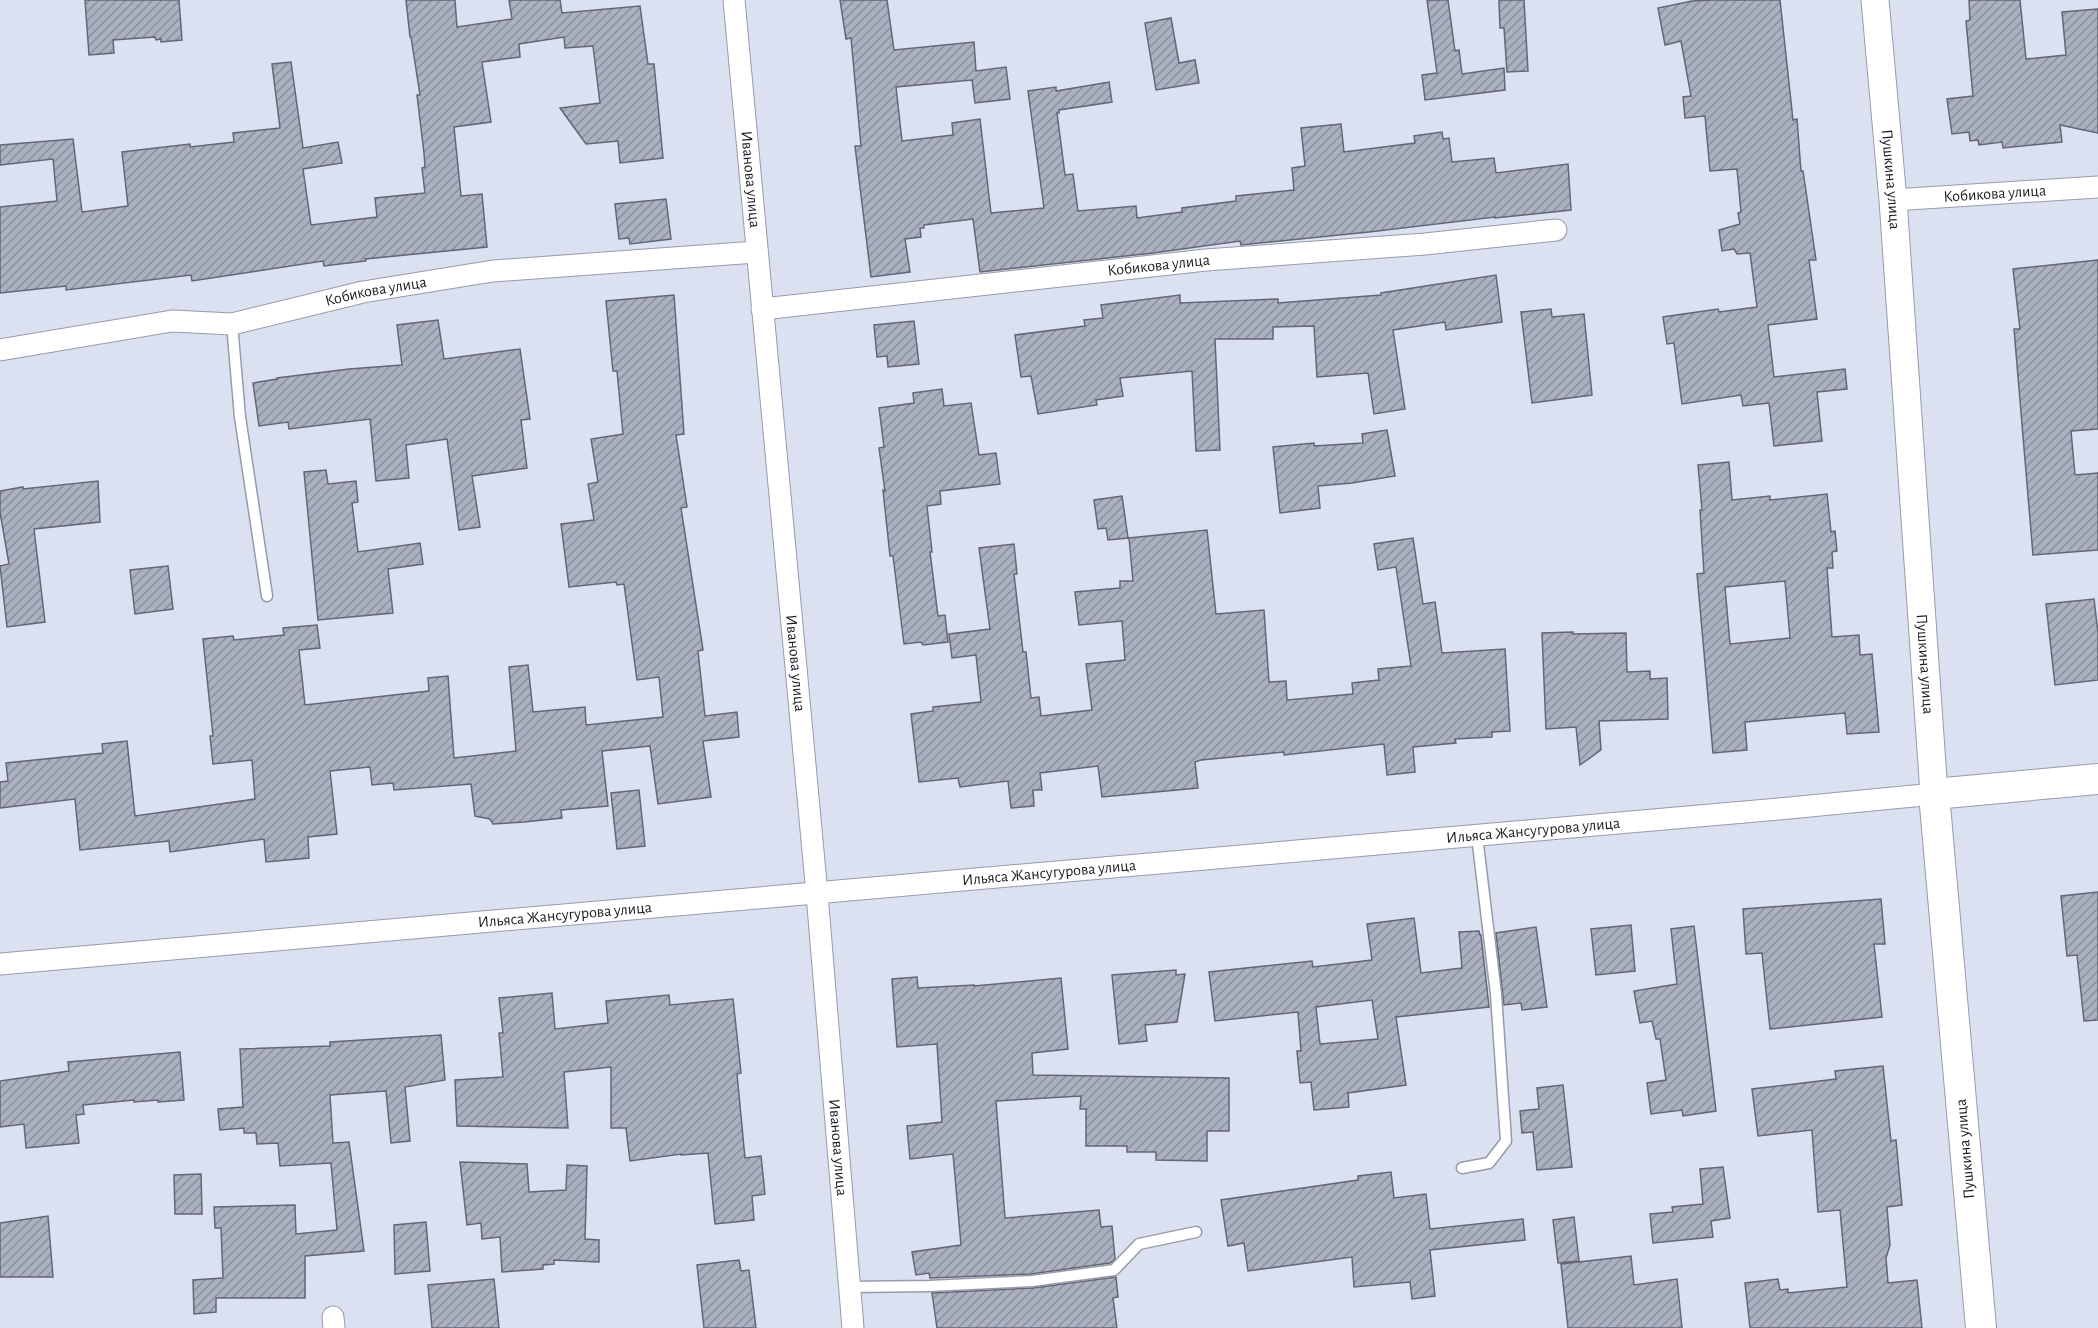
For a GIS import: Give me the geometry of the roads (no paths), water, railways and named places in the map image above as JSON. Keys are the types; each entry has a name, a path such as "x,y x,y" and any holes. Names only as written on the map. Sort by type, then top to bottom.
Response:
{"main road":[{"name":"Ильяса Жансугурова улица","path":"1934,794 2098,779"},
{"name":"Пушкина улица","path":"1934,794 1981,1328"}],"street":[{"name":"Иванова улица","path":"734,0 817,894 854,1328"},
{"name":"Пушкина улица","path":"1875,0 1893,200 1934,794"},
{"name":"Кобикова улица","path":"1893,200 2098,187"},
{"name":"Кобикова улица","path":"762,309 1206,260 1425,244 1556,230"},
{"name":"Кобикова улица","path":"0,350 172,321 232,324 363,292 493,271 756,252"},
{"name":"Ильяса Жансугурова улица","path":"0,964 1477,836 1934,794"}],"lane":[{"path":"232,324 240,417 267,596"},
{"path":"1462,1168 1488,1163 1506,1141 1496,994 1477,836"},
{"path":"850,1287 1032,1281 1114,1270 1139,1244 1196,1232"}]}
